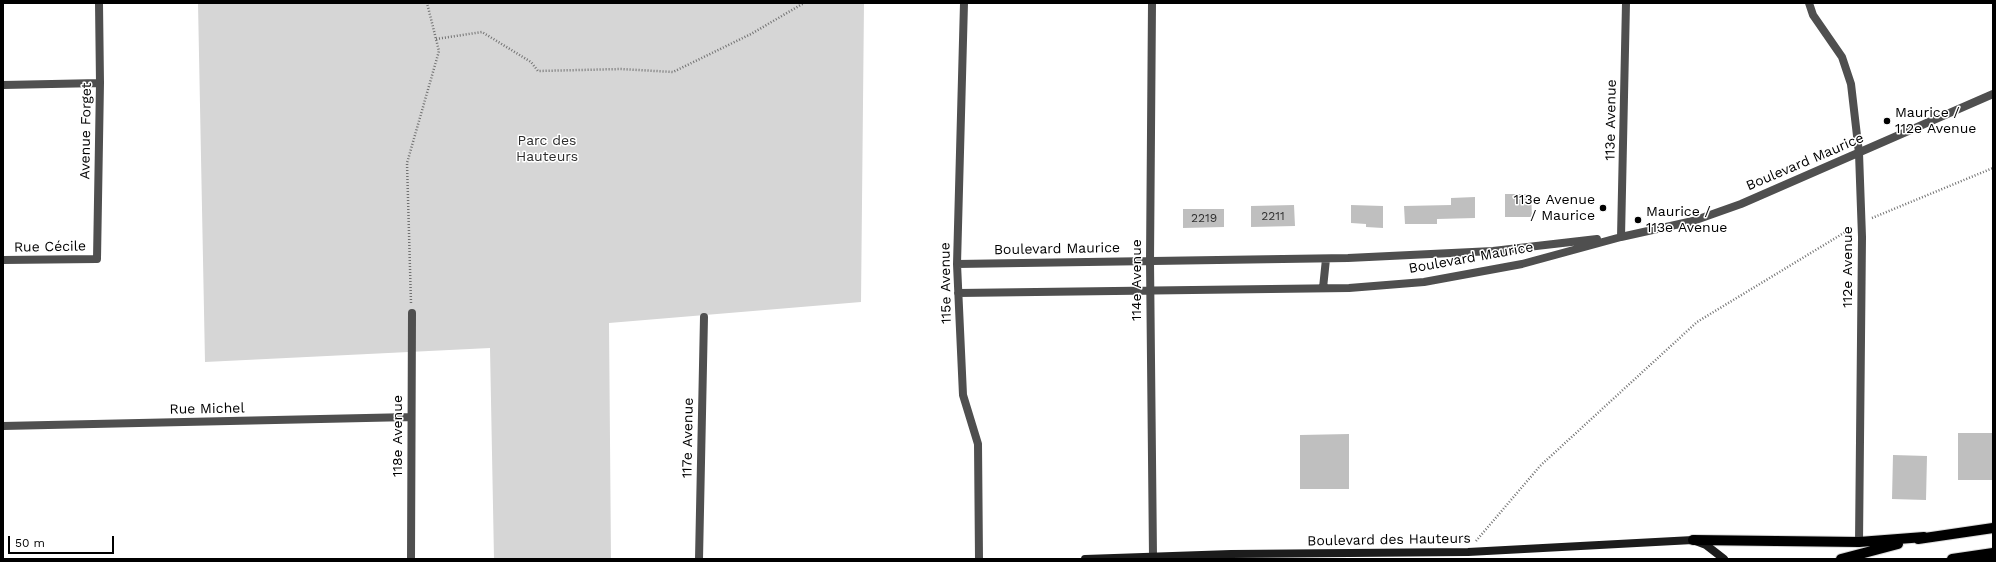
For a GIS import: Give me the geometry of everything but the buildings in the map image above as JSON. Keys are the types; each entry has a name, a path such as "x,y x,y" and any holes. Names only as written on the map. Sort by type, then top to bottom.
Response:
{"main road":[{"path":"1693,540 1859,542 1924,537 1993,528"},
{"path":"1841,559 1924,537"},
{"path":"1693,540 1706,545 1724,559"},
{"name":"Boulevard des Hauteurs","path":"1085,559 1468,552 1693,540"},
{"path":"1952,559 1993,552"}],"street":[{"name":"Avenue Forget","path":"97,259 100,83 99,3"},
{"name":"115e Avenue","path":"964,3 957,264 963,395 978,444 979,559"},
{"name":"114e Avenue","path":"1152,3 1150,291 1153,557"},
{"name":"113e Avenue","path":"1621,237 1626,3"},
{"name":"112e Avenue","path":"1809,3 1813,15 1842,57 1851,84 1859,153 1862,237 1859,542"},
{"path":"3,85 100,83"},
{"name":"Boulevard Maurice","path":"958,293 1323,288 1424,282 1522,264 1621,237 1693,221 1741,204 1993,94"},
{"name":"Boulevard Maurice","path":"957,264 1326,259 1493,251 1621,237"},
{"name":"Rue Cécile","path":"3,260 97,259"},
{"path":"1323,288 1326,259"},
{"name":"118e Avenue","path":"411,559 412,313"},
{"name":"117e Avenue","path":"699,559 704,317"},
{"name":"Rue Michel","path":"3,426 411,417"}],"path":[{"path":"412,313 407,163 439,51 428,3"},
{"path":"436,39 482,32 531,62 538,71 621,69 673,72 752,34 804,3"},
{"path":"1476,541 1540,466 1697,322 1861,222 1993,168"}],"green space":[{"name":"Parc des Hauteurs","path":"198,3 864,3 861,302 609,323 611,559 494,559 490,348 205,362"}],"place":[{"name":"Maurice / 112e Avenue","path":"1887,121"},
{"name":"113e Avenue / Maurice","path":"1603,208"},
{"name":"Maurice / 113e Avenue","path":"1638,220"}]}
